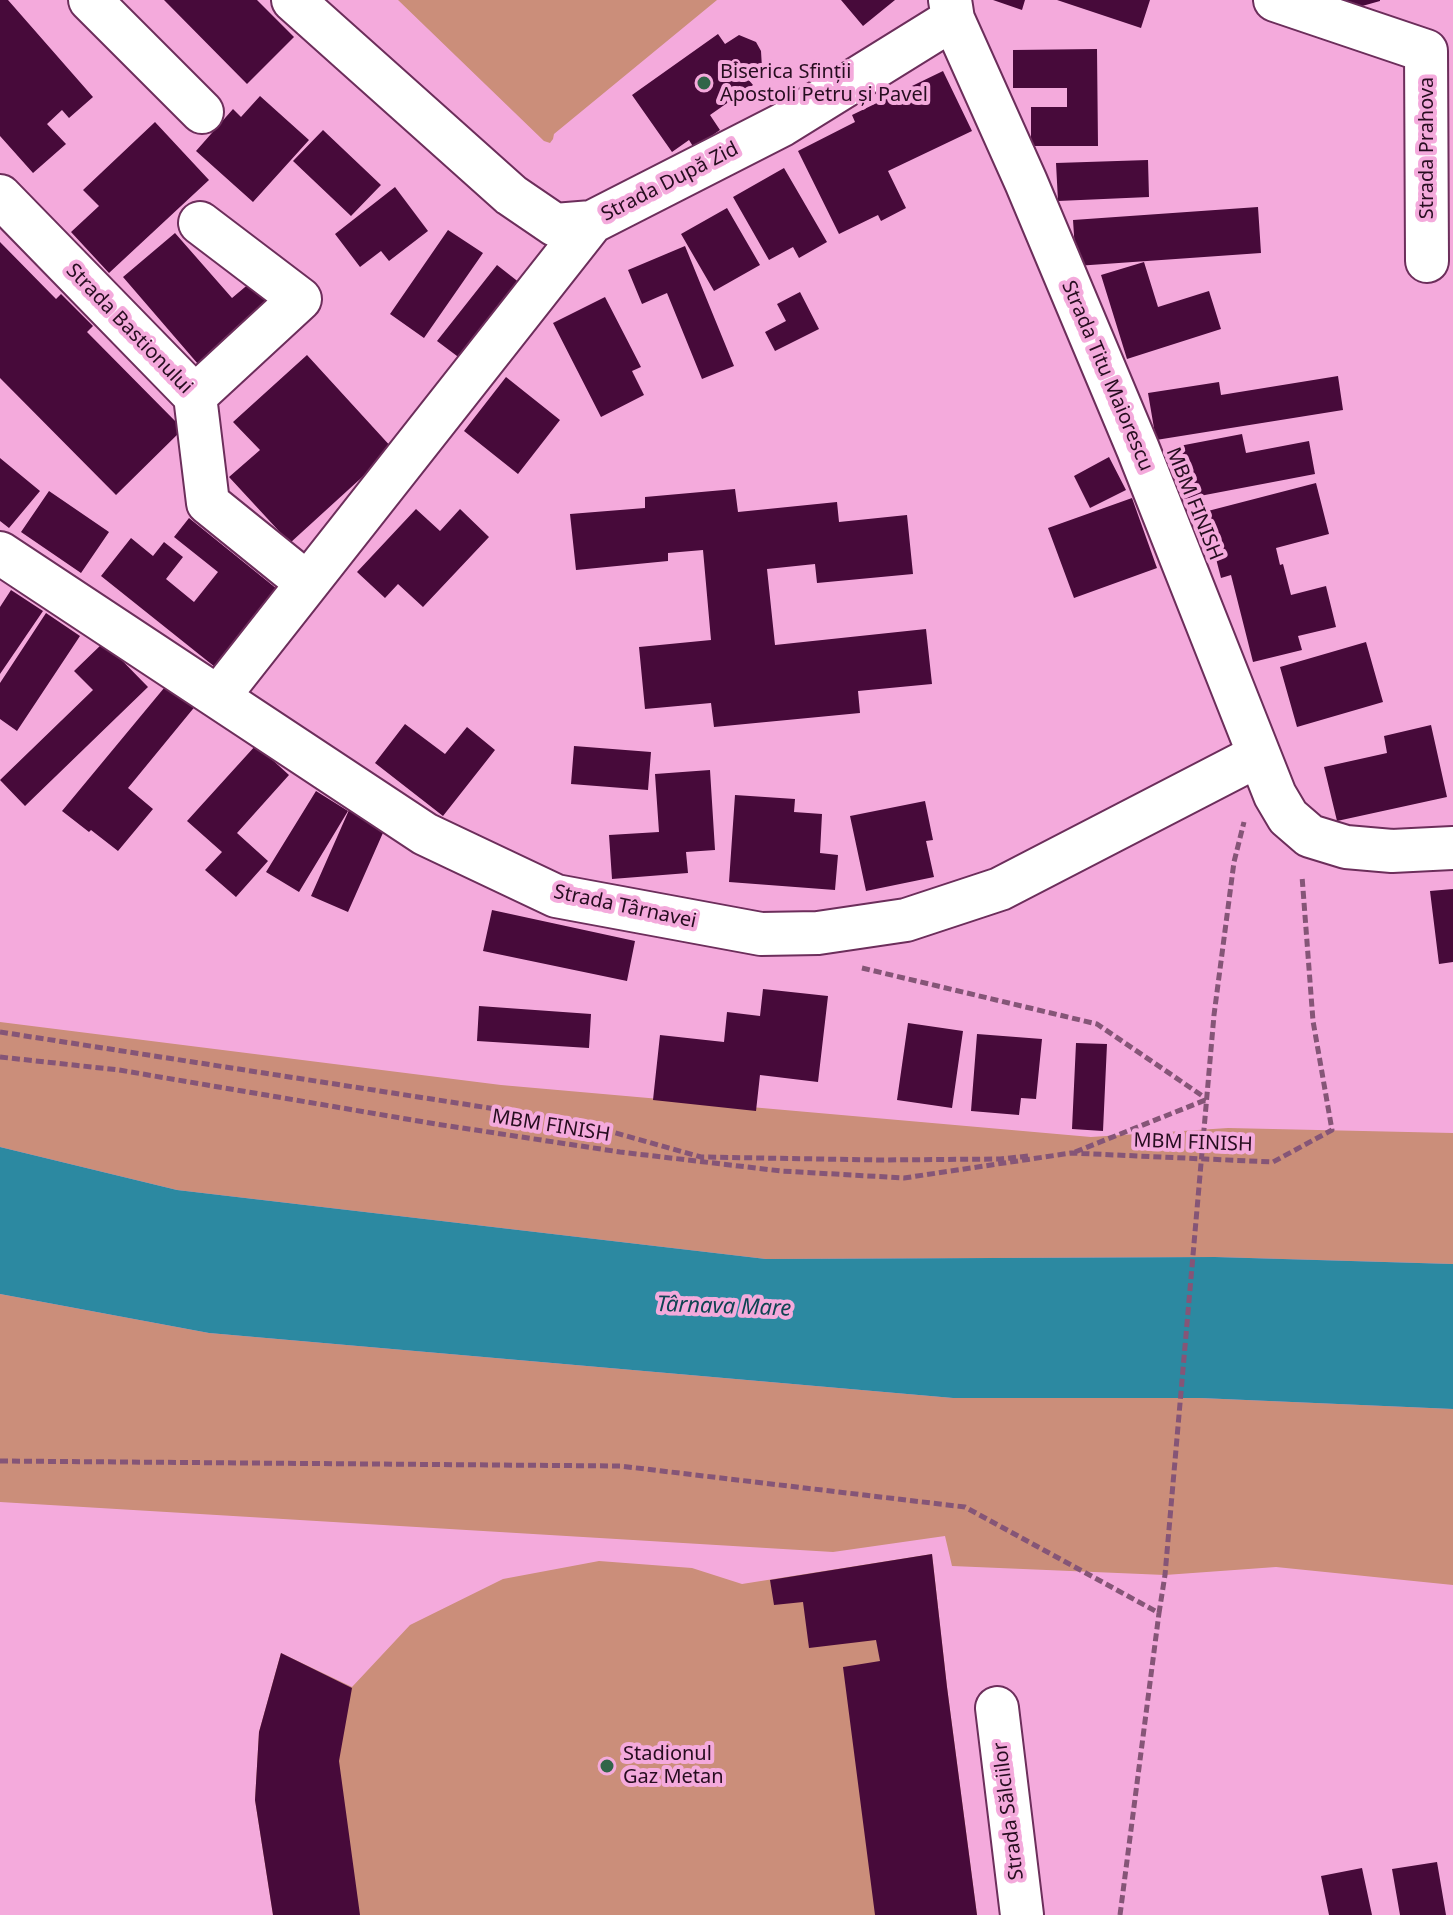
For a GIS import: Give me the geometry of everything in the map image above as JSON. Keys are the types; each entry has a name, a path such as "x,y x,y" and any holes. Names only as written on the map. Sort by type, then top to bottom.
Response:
{"street":[{"path":"90,0 202,112"},
{"name":"Strada După Zid","path":"293,0 511,195 555,225 592,222 782,125 952,10"},
{"name":"Strada Prahova","path":"1275,0 1426,51 1427,261"},
{"name":"Strada Titu Maiorescu","path":"952,10 1133,435 1275,795 1288,817 1310,836 1346,847 1392,851 1453,848"},
{"name":"Strada Bastionului","path":"0,196 195,396 208,503 307,583"},
{"path":"218,697 592,222"},
{"path":"195,396 300,299 200,223"},
{"name":"Strada Târnavei","path":"0,553 425,834 556,896 761,934 818,933 906,920 1000,889 1259,755"},
{"name":"Strada Sălciilor","path":"997,1708 1022,1915"}],"path":[{"path":"1120,1915 1165,1575 1216,999 1234,862 1245,816"},
{"name":"MBM FINISH","path":"0,1057 119,1070 604,1150 781,1171 904,1178 1071,1153 1273,1162 1332,1130 1313,1021 1301,866"},
{"path":"1097,1024 1208,1099"},
{"path":"0,1032 573,1121 701,1157 1000,1159 1071,1153 1208,1099"},
{"path":"0,1461 620,1466 965,1507 1159,1613"}],"shaded area":[{"path":"398,0 717,0 554,134 550,143 544,141"},
{"path":"0,1022 501,1085 1091,1137 1228,1128 1453,1133 1453,1264 1215,1257 766,1259 177,1190 0,1147"},
{"path":"0,1294 209,1333 953,1398 1200,1398 1453,1409 1453,1585 1276,1567 1165,1575 952,1566 945,1536 833,1552 0,1502"},
{"name":"Stadionul Gaz Metan","path":"932,1554 977,1915 273,1915 255,1800 259,1732 281,1653 352,1687 410,1625 503,1579 599,1561 692,1568 742,1584"}],"water":[{"name":"Târnava Mare","path":"0,1147 177,1190 766,1259 1215,1257 1453,1264 1453,1409 1200,1398 953,1398 209,1333 0,1294"}],"building":[{"path":"0,0 8,0 93,97 69,118 62,110 47,124 66,144 33,173 0,136"},
{"path":"164,0 257,0 294,37 247,84"},
{"path":"841,0 895,0 863,26"},
{"path":"993,0 1025,0 1022,10"},
{"path":"1057,0 1150,0 1141,28"},
{"path":"1345,0 1380,0 1380,1 1348,10"},
{"path":"718,34 725,44 739,35 756,42 761,51 762,68 748,79 753,85 710,115 720,130 694,148 689,140 672,152 632,95"},
{"path":"1097,49 1098,146 1031,146 1031,107 1067,107 1067,88 1013,88 1013,50"},
{"path":"943,71 972,131 888,171 906,208 881,221 878,215 839,234 798,151 855,122 852,115"},
{"path":"260,96 309,140 253,202 196,151 233,109 241,117"},
{"path":"155,122 209,180 109,273 71,232 99,206 83,190"},
{"path":"323,130 381,185 351,216 293,161"},
{"path":"1148,160 1149,197 1058,201 1056,163"},
{"path":"784,168 827,242 799,258 793,247 769,260 733,197"},
{"path":"395,187 428,231 389,261 381,251 360,267 335,234"},
{"path":"1258,207 1261,253 1076,266 1073,220"},
{"path":"727,208 760,265 714,291 681,234"},
{"path":"448,230 483,253 424,338 390,314"},
{"path":"175,233 232,298 257,277 281,305 204,371 123,277"},
{"path":"0,242 56,299 61,294 93,326 87,332 183,429 116,495 0,378"},
{"path":"685,246 734,366 702,379 667,293 642,304 628,270"},
{"path":"1144,262 1158,307 1209,291 1221,329 1127,359 1101,275"},
{"path":"497,265 525,287 465,362 437,341"},
{"path":"800,292 819,329 775,351 765,332 786,321 777,304"},
{"path":"605,297 641,367 632,371 644,395 601,417 553,323"},
{"path":"307,355 393,449 290,543 229,477 260,450 233,422"},
{"path":"1338,376 1343,410 1156,440 1148,393 1219,382 1221,395"},
{"path":"506,377 560,420 518,474 464,431"},
{"path":"1242,434 1246,453 1309,441 1315,474 1184,499 1174,447"},
{"path":"1109,457 1126,490 1090,508 1074,476"},
{"path":"0,458 40,491 9,528 0,521"},
{"path":"1316,483 1329,534 1276,548 1291,595 1326,586 1336,627 1298,636 1302,650 1253,662 1231,575 1221,578 1204,512"},
{"path":"735,489 738,512 837,502 839,522 907,515 913,574 817,583 815,564 767,569 775,645 926,629 932,684 858,691 860,713 714,727 711,703 645,709 639,647 711,640 703,550 668,553 668,561 576,570 570,514 645,508 645,497"},
{"path":"49,491 109,532 81,573 21,532"},
{"path":"1132,498 1157,568 1074,598 1048,528"},
{"path":"416,509 440,531 460,509 489,537 423,607 398,584 385,598 357,572"},
{"path":"189,518 277,589 215,667 101,576 131,538 153,556 164,542 183,557 166,579 194,602 218,572 174,537"},
{"path":"11,590 43,611 0,674 0,607"},
{"path":"46,613 80,636 17,731 0,719 0,683"},
{"path":"104,642 148,687 25,806 0,780 93,690 74,671"},
{"path":"1366,642 1383,702 1297,727 1280,667"},
{"path":"169,682 197,704 128,788 153,809 118,851 62,811"},
{"path":"405,724 445,754 467,727 495,750 443,816 375,763"},
{"path":"1431,725 1447,797 1337,821 1324,767 1387,753 1384,736"},
{"path":"256,745 289,775 237,833 268,861 236,897 205,870 222,852 187,821"},
{"path":"574,746 651,752 648,790 571,784"},
{"path":"710,770 715,850 686,852 688,873 612,879 609,835 659,832 655,774"},
{"path":"316,791 348,811 299,892 266,872"},
{"path":"735,795 795,799 794,812 822,814 820,853 838,855 835,890 729,882"},
{"path":"925,801 933,840 926,841 934,877 866,891 850,816"},
{"path":"349,810 386,826 348,912 311,896"},
{"path":"1453,889 1453,962 1439,964 1430,891"},
{"path":"492,910 635,941 627,981 483,951"},
{"path":"763,989 828,996 818,1082 760,1075 756,1111 653,1100 660,1035 724,1042 727,1012 760,1016"},
{"path":"479,1006 591,1014 589,1048 477,1041"},
{"path":"908,1023 963,1031 952,1108 897,1100"},
{"path":"977,1034 1042,1039 1036,1099 1021,1098 1019,1115 971,1111"},
{"path":"1076,1043 1107,1044 1103,1131 1072,1129"},
{"path":"932,1554 977,1915 875,1915 843,1667 880,1661 876,1640 809,1648 803,1602 774,1605 770,1580"},
{"path":"281,1653 352,1688 339,1761 360,1915 273,1915 255,1800 259,1732"},
{"path":"1437,1862 1446,1915 1400,1915 1392,1869"},
{"path":"1362,1868 1372,1915 1329,1915 1321,1876"}],"place":[{"name":"Biserica Sfinții Apostoli Petru și Pavel","path":"704,83"},
{"name":"Stadionul Gaz Metan","path":"607,1766"}]}
